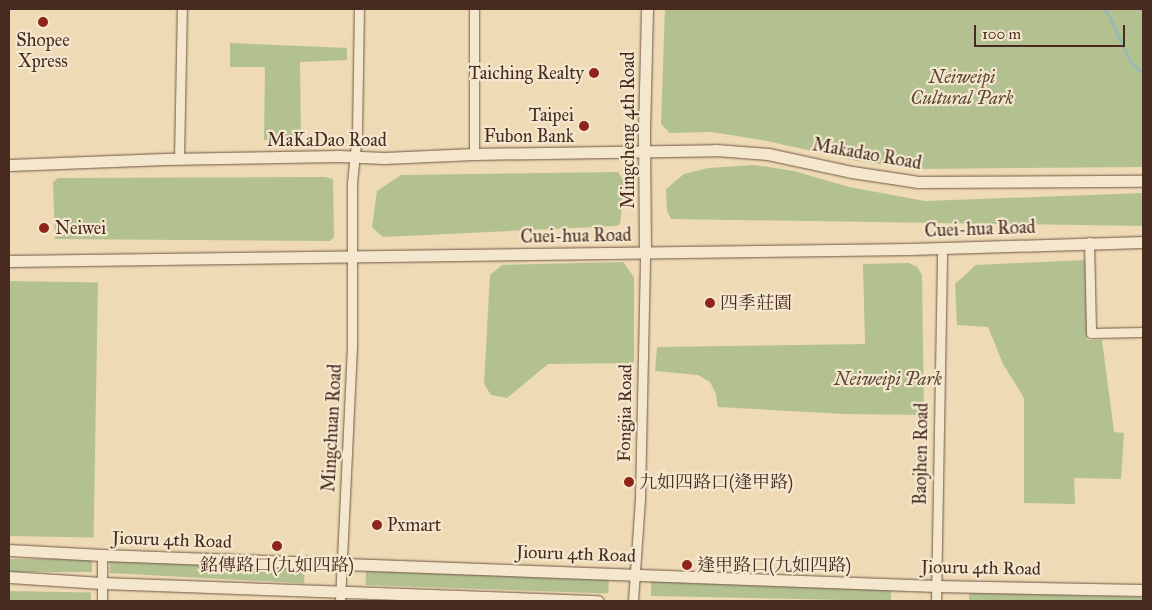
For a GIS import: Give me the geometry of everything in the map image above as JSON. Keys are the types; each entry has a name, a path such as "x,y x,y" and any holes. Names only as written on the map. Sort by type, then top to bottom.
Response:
{"street":[{"path":"179,159 182,9"},
{"name":"Mingchuan Road","path":"341,597 348,404 352,355 352,183 357,133 359,9"},
{"path":"474,9 474,154"},
{"name":"Mingcheng 4th Road","path":"645,252 646,152 644,132 648,9"},
{"name":"Makadao Road","path":"646,152 716,150 768,154 852,172 918,182 1143,181"},
{"name":"MaKaDao Road","path":"9,165 179,159 354,158 474,154 646,152"},
{"path":"1089,242 1091,332 1143,332"},
{"name":"Cuei-hua Road","path":"9,262 942,248 1089,242 1143,242"},
{"name":"Baojhen Road","path":"936,601 942,248"},
{"name":"Fongjia Road","path":"633,601 636,574 645,252"},
{"name":"Jiouru 4th Road","path":"9,550 936,586 1143,590"},
{"path":"102,555 102,601"},
{"path":"9,578 341,597 598,601"}],"green space":[{"name":"Neiweipi Cultural Park","path":"665,9 1143,9 1143,167 917,169 858,161 762,140 711,132 670,133 661,124"},
{"path":"230,43 347,48 347,60 300,62 301,139 264,140 265,67 230,67"},
{"path":"755,165 794,171 849,187 925,201 1143,193 1143,226 671,219 667,211 666,189 684,174 708,168"},
{"path":"618,172 624,182 620,224 616,226 383,237 372,227 377,191 401,175"},
{"path":"325,177 333,179 334,237 330,241 55,239 53,182 58,178"},
{"path":"1085,260 1087,340 1102,340 1114,432 1124,433 1121,479 1074,478 1075,504 1024,503 1024,398 1003,364 988,327 957,325 955,284 976,265"},
{"path":"623,262 634,277 634,363 548,364 507,398 491,395 484,384 490,275 502,265"},
{"name":"Neiweipi Park","path":"909,263 917,267 922,275 924,415 844,414 718,407 716,394 710,382 698,375 655,371 657,347 865,344 863,264"},
{"path":"9,281 98,283 94,538 9,536"},
{"path":"9,559 92,559 92,572 9,572"},
{"path":"110,560 305,570 304,583 109,573"},
{"path":"366,571 609,579 608,593 366,585"},
{"path":"651,581 891,589 891,601 651,596"},
{"path":"9,591 91,592 91,601 9,601"},
{"path":"969,593 1143,597 1143,601 969,601"}],"waterway":[{"path":"1103,9 1108,14 1130,61 1143,74"}],"place":[{"name":"Shopee Xpress","path":"43,22"},
{"name":"Taiching Realty","path":"594,73"},
{"name":"Taipei Fubon Bank","path":"584,126"},
{"name":"Neiwei","path":"44,228"},
{"name":"四季莊園","path":"710,303"},
{"name":"九如四路口(逢甲路)","path":"629,482"},
{"name":"Pxmart","path":"377,525"},
{"name":"銘傳路口(九如四路)","path":"277,546"},
{"name":"逢甲路口(九如四路)","path":"687,565"}]}
